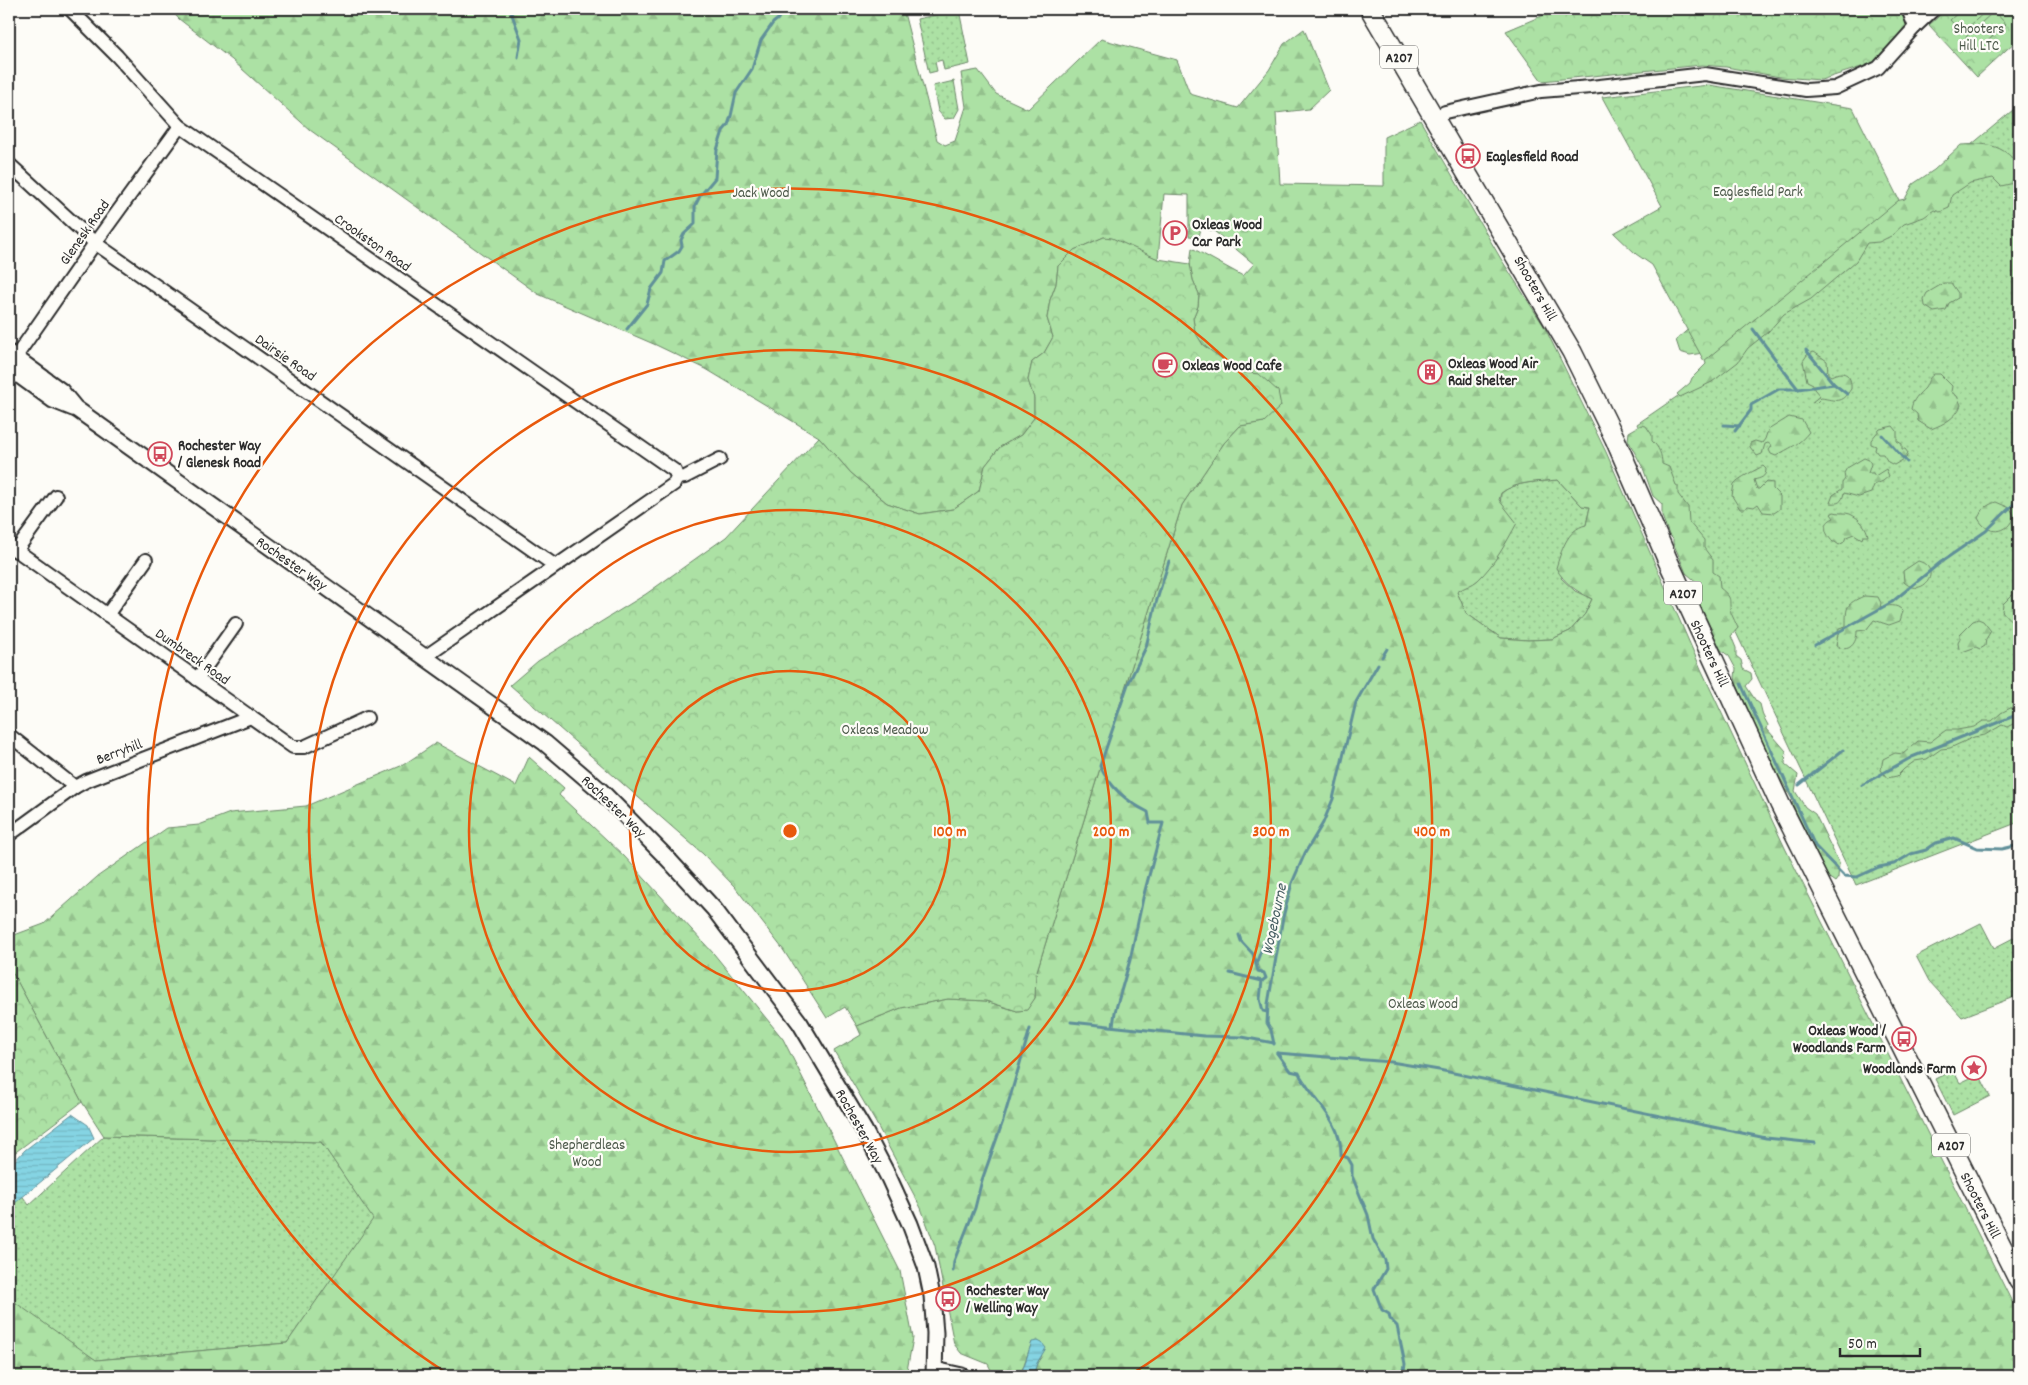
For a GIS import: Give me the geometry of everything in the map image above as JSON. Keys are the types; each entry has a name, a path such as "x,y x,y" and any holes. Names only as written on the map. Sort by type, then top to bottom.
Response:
{"main road":[{"name":"Shooters Hill","path":"1370,9 1572,352 1615,439 1668,561 1780,804 2019,1281"}],"street":[{"name":"Crookston Road","path":"70,9 117,56 180,126 675,471 677,478"},
{"path":"1908,9 1915,27"},
{"path":"1435,118 1445,112 1533,92 1705,74 1806,90 1835,88 1878,68 1934,9"},
{"name":"Glenesk Road","path":"11,360 180,126"},
{"name":"Dairsie Road","path":"9,164 95,244 554,565"},
{"name":"Rochester Way","path":"11,360 53,400 75,408 545,743 601,791 668,858 714,908 800,1023 864,1130 889,1178 910,1224 926,1267 932,1296 935,1333 935,1373"},
{"path":"424,657 554,565 674,484 677,478 685,477 720,458"},
{"path":"13,548 56,496"},
{"name":"Dumbreck Road","path":"13,548 293,746 304,747 367,718"},
{"path":"107,615 146,560"},
{"path":"197,679 236,624"},
{"name":"Berryhill","path":"9,835 86,781 251,717"},
{"path":"9,735 75,787"},
{"path":"935,1373 962,1376"}],"green space":[{"name":"Oxleas Wood","path":"170,9 903,9 937,140 945,145 955,141 966,107 961,73 978,70 996,94 1028,109 1101,39 1177,60 1190,94 1238,108 1269,70 1284,44 1304,29 1329,90 1309,109 1276,113 1280,184 1384,186 1384,137 1420,120 1501,259 1544,326 1606,452 1701,669 1785,848 2019,1316 2019,1376 1033,1376 1037,1363 1042,1356 1032,1342 1021,1373 1022,1376 994,1376 988,1364 961,1353 954,1344 935,1246 921,1208 876,1123 834,1051 861,1035 857,1026 901,1008 948,999 986,1001 1017,1011 1026,1010 1035,998 1036,974 1182,505 1224,443 1240,426 1264,422 1259,374 1240,372 1203,345 1195,332 1193,318 1198,306 1199,294 1193,280 1190,264 1192,248 1243,276 1254,264 1214,231 1201,228 1199,237 1189,236 1189,195 1164,194 1158,259 1104,237 1074,250 1058,266 1056,284 1050,300 1047,318 1053,337 1044,353 1032,362 1028,380 1034,398 1034,418 1021,435 1000,447 985,466 979,491 953,509 920,514 887,503 851,473 819,437 706,369 656,345 538,294 310,130 232,60 179,19","holes":["1558,480 1582,506 1590,507 1586,525 1579,527 1569,536 1556,568 1571,586 1592,599 1585,614 1570,631 1552,639 1501,638 1466,613 1457,592 1476,582 1484,574 1500,553 1517,523 1499,500 1501,493 1521,484"]},
{"path":"1558,9 1904,9 1909,23 1877,62 1821,80 1780,77 1726,67 1702,65 1542,81 1506,31"},
{"name":"Shooters Hill LTC","path":"1947,9 2019,9 2019,38 1977,77 1929,25"},
{"path":"1962,9 1988,9 1962,33 1950,20"},
{"path":"959,10 970,64 944,70 942,60 935,62 937,71 929,73 917,19"},
{"path":"1994,11 2006,24 1978,50 1966,37"},
{"path":"954,81 959,109 954,118 945,119 938,111 933,86"},
{"name":"Eaglesfield Park","path":"1709,85 1853,108 1899,200 1704,361 1652,265 1636,254 1614,233 1662,206 1602,97"},
{"path":"2019,105 2019,822 1856,885 1637,424 1707,376"},
{"path":"1980,144 2000,149 2016,162 2019,158 2019,182 2001,186 1993,178 1970,183 1952,195 1949,208 1940,212 1934,210 1924,217 1904,224 1891,236 1879,242 1867,243 1856,261 1811,299 1784,314 1768,332 1748,348 1738,362 1712,382 1680,397 1677,394 1690,383 1692,378 1706,364 1703,353 1690,355 1680,352 1676,340 1693,325 1886,203 1905,199 1913,184 1934,170 1961,145"},
{"name":"Oxleas Meadow","path":"1104,237 1112,238 1158,259 1190,264 1193,280 1199,294 1198,306 1193,318 1195,332 1203,345 1240,372 1259,374 1278,391 1281,406 1264,422 1240,426 1224,443 1182,505 1036,974 1035,998 1027,1010 1017,1011 986,1001 948,999 901,1008 857,1026 845,1007 827,1018 782,948 735,887 703,854 510,685 538,661 646,594 726,537 819,437 851,473 887,503 920,514 953,509 979,491 985,466 1000,447 1021,435 1034,418 1034,398 1028,380 1032,362 1044,353 1053,337 1047,318 1050,300 1056,284 1058,266 1074,250"},
{"path":"1944,283 1951,283 1958,293 1958,298 1949,303 1946,310 1934,312 1925,306 1924,299 1927,293"},
{"path":"1814,352 1827,361 1828,374 1831,376 1843,373 1850,379 1851,389 1841,399 1821,398 1816,403 1812,402 1820,396 1814,389 1813,384 1807,381 1803,361 1807,355"},
{"path":"1934,374 1940,374 1952,386 1951,392 1957,396 1961,405 1956,414 1949,420 1931,429 1918,421 1917,414 1911,409 1914,400"},
{"path":"1789,417 1802,420 1809,432 1805,437 1776,456 1771,454 1769,450 1772,446 1768,443 1765,444 1762,454 1757,456 1750,447 1750,443 1755,441 1762,443 1768,430"},
{"path":"1641,425 1646,426 1652,435 1652,441 1660,451 1662,464 1669,467 1678,486 1678,494 1688,507 1689,522 1704,540 1704,548 1713,560 1713,572 1719,576 1720,588 1730,599 1731,613 1738,628 1731,636 1736,648 1736,656 1741,660 1743,669 1751,673 1752,679 1746,686 1760,704 1768,725 1767,729 1786,751 1785,764 1798,775 1795,791 1805,807 1815,814 1839,863 1838,878 1835,882 1828,877 1792,804 1793,801 1775,769 1737,685 1736,669 1729,656 1721,650 1699,603 1696,593 1699,584 1686,573 1662,516 1662,504 1653,496 1643,468 1628,440 1629,432"},
{"path":"1893,426 1897,431 1897,441 1902,444 1902,449 1905,449 1908,453 1906,458 1894,465 1888,462 1883,454 1878,454 1875,450 1876,446 1871,444 1871,440 1880,429"},
{"path":"1864,458 1869,460 1871,464 1868,473 1873,473 1875,476 1886,469 1889,476 1874,485 1871,493 1859,497 1844,493 1840,502 1830,503 1833,495 1842,489 1842,483 1845,479 1844,473 1847,468"},
{"path":"1763,466 1766,469 1765,474 1754,480 1757,489 1766,482 1773,483 1773,489 1780,496 1780,509 1774,513 1763,512 1758,504 1754,507 1748,506 1740,509 1732,496 1734,484 1744,476"},
{"path":"1558,480 1582,506 1590,507 1586,525 1561,578 1575,591 1592,599 1585,614 1570,631 1552,639 1501,638 1466,613 1457,592 1477,581 1497,557 1501,493 1521,484"},
{"path":"1996,502 2010,508 2014,515 2008,526 1997,531 1987,528 1978,518 1985,507"},
{"path":"1834,512 1848,513 1856,518 1864,526 1868,536 1863,536 1862,539 1854,534 1846,537 1844,542 1839,545 1833,542 1826,532 1826,526 1834,518 1831,514"},
{"path":"1918,561 1926,565 1930,575 1924,585 1911,587 1904,582 1903,571"},
{"path":"2019,588 2019,623 2011,620 2002,611 2003,604"},
{"path":"1864,596 1878,597 1881,603 1880,607 1892,606 1900,608 1903,611 1900,621 1889,625 1874,620 1866,630 1857,631 1856,640 1851,646 1845,649 1836,646 1839,628 1846,626 1848,606"},
{"path":"1978,619 1983,621 1991,631 1986,639 1985,646 1980,649 1976,647 1962,652 1959,649 1958,643 1960,634 1973,621"},
{"path":"2019,705 2019,721 2007,727 2002,725 1985,735 1974,737 1950,748 1941,749 1927,759 1915,761 1897,776 1887,778 1881,770 1883,759 1895,753 1903,754 1918,741 1930,742 1946,730 1974,727 1983,721 1992,721 2001,713"},
{"name":"Shepherdleas Wood","path":"436,743 516,786 529,757 564,788 559,795 624,856 714,954 783,1039 900,1271 913,1338 906,1376 9,1376 9,1298 96,1360 287,1343 373,1219 321,1142 104,1136 82,1102 9,966 9,937 44,924 97,877 167,828 199,825 230,813 306,806 403,765"},
{"path":"1981,923 1994,948 2019,935 2019,995 1962,1017 1929,981 1916,956"},
{"path":"9,966 82,1102 9,1157"},
{"path":"1953,1070 1960,1083 1979,1074 1990,1096 1953,1115 1935,1079"},
{"path":"104,1136 321,1142 374,1219 287,1343 96,1360 9,1308 9,1178 29,1205"}],"water":[{"path":"72,1114 88,1125 94,1138 9,1208 9,1167 25,1150"},
{"path":"1038,1341 1046,1348 1037,1363 1033,1376 1022,1376 1021,1373 1032,1342"}],"waterway":[{"path":"514,9 511,12 521,39 518,57"},
{"path":"627,329 647,304 651,289 663,273 665,261 679,251 684,234 695,224 695,206 700,196 715,178 717,150 723,131 728,125 736,93 752,69 761,40 778,19 782,9"},
{"path":"1753,329 1776,360"},
{"path":"1806,350 1834,384 1847,394"},
{"path":"1778,363 1798,389 1834,384"},
{"path":"1735,431 1751,410 1751,405 1779,389 1798,389"},
{"path":"1724,425 1740,426"},
{"path":"1882,435 1907,462"},
{"path":"1815,645 1892,602 1941,562 1986,531 2019,499"},
{"path":"1113,1026 1163,823 1150,823 1148,812 1133,804 1120,793 1109,781 1100,766 1128,684 1146,647 1156,603 1169,561"},
{"name":"Wogebourne","path":"1382,657 1387,649"},
{"name":"Wogebourne","path":"1274,1044 1271,1030 1267,1023 1268,1004 1283,917 1292,883 1305,853 1323,823 1333,799 1356,702 1378,664"},
{"path":"1741,684 1815,846 1844,876 1857,877 1879,867 1894,864 1911,854 1926,850 1936,843 1954,838 1977,848 2002,849 2019,845"},
{"path":"1862,785 1912,757 2019,714"},
{"path":"1799,785 1843,750"},
{"path":"1239,935 1241,941 1253,954 1258,971 1264,973 1266,978 1262,981 1260,999 1263,1011 1267,1012"},
{"path":"1256,964 1263,945"},
{"path":"1230,973 1262,981"},
{"path":"1071,1022 1204,1036 1242,1037 1274,1043"},
{"path":"953,1271 954,1261 975,1208 982,1180 1003,1121 1030,1029"},
{"path":"1277,1053 1391,1062 1439,1070 1766,1138 1815,1143"},
{"name":"Wogebourne","path":"1277,1053 1290,1071 1299,1073 1330,1118 1338,1135 1341,1155 1348,1158 1352,1165 1352,1176 1368,1215 1373,1239 1385,1260 1386,1269 1374,1289 1382,1310 1389,1314 1390,1319 1397,1326 1405,1364 1403,1376"}],"place":[{"name":"Eaglesfield Road","path":"1468,156"},
{"name":"Oxleas Wood Car Park","path":"1175,233"},
{"name":"Oxleas Wood Cafe","path":"1165,365"},
{"name":"Oxleas Wood Air Raid Shelter","path":"1430,372"},
{"name":"Rochester Way / Glenesk Road","path":"160,454"},
{"name":"Oxleas Wood / Woodlands Farm","path":"1904,1039"},
{"name":"Woodlands Farm","path":"1974,1068"},
{"name":"Rochester Way / Welling Way","path":"948,1299"}],"park label":[{"name":"Jack Wood","path":"761,192"}]}
